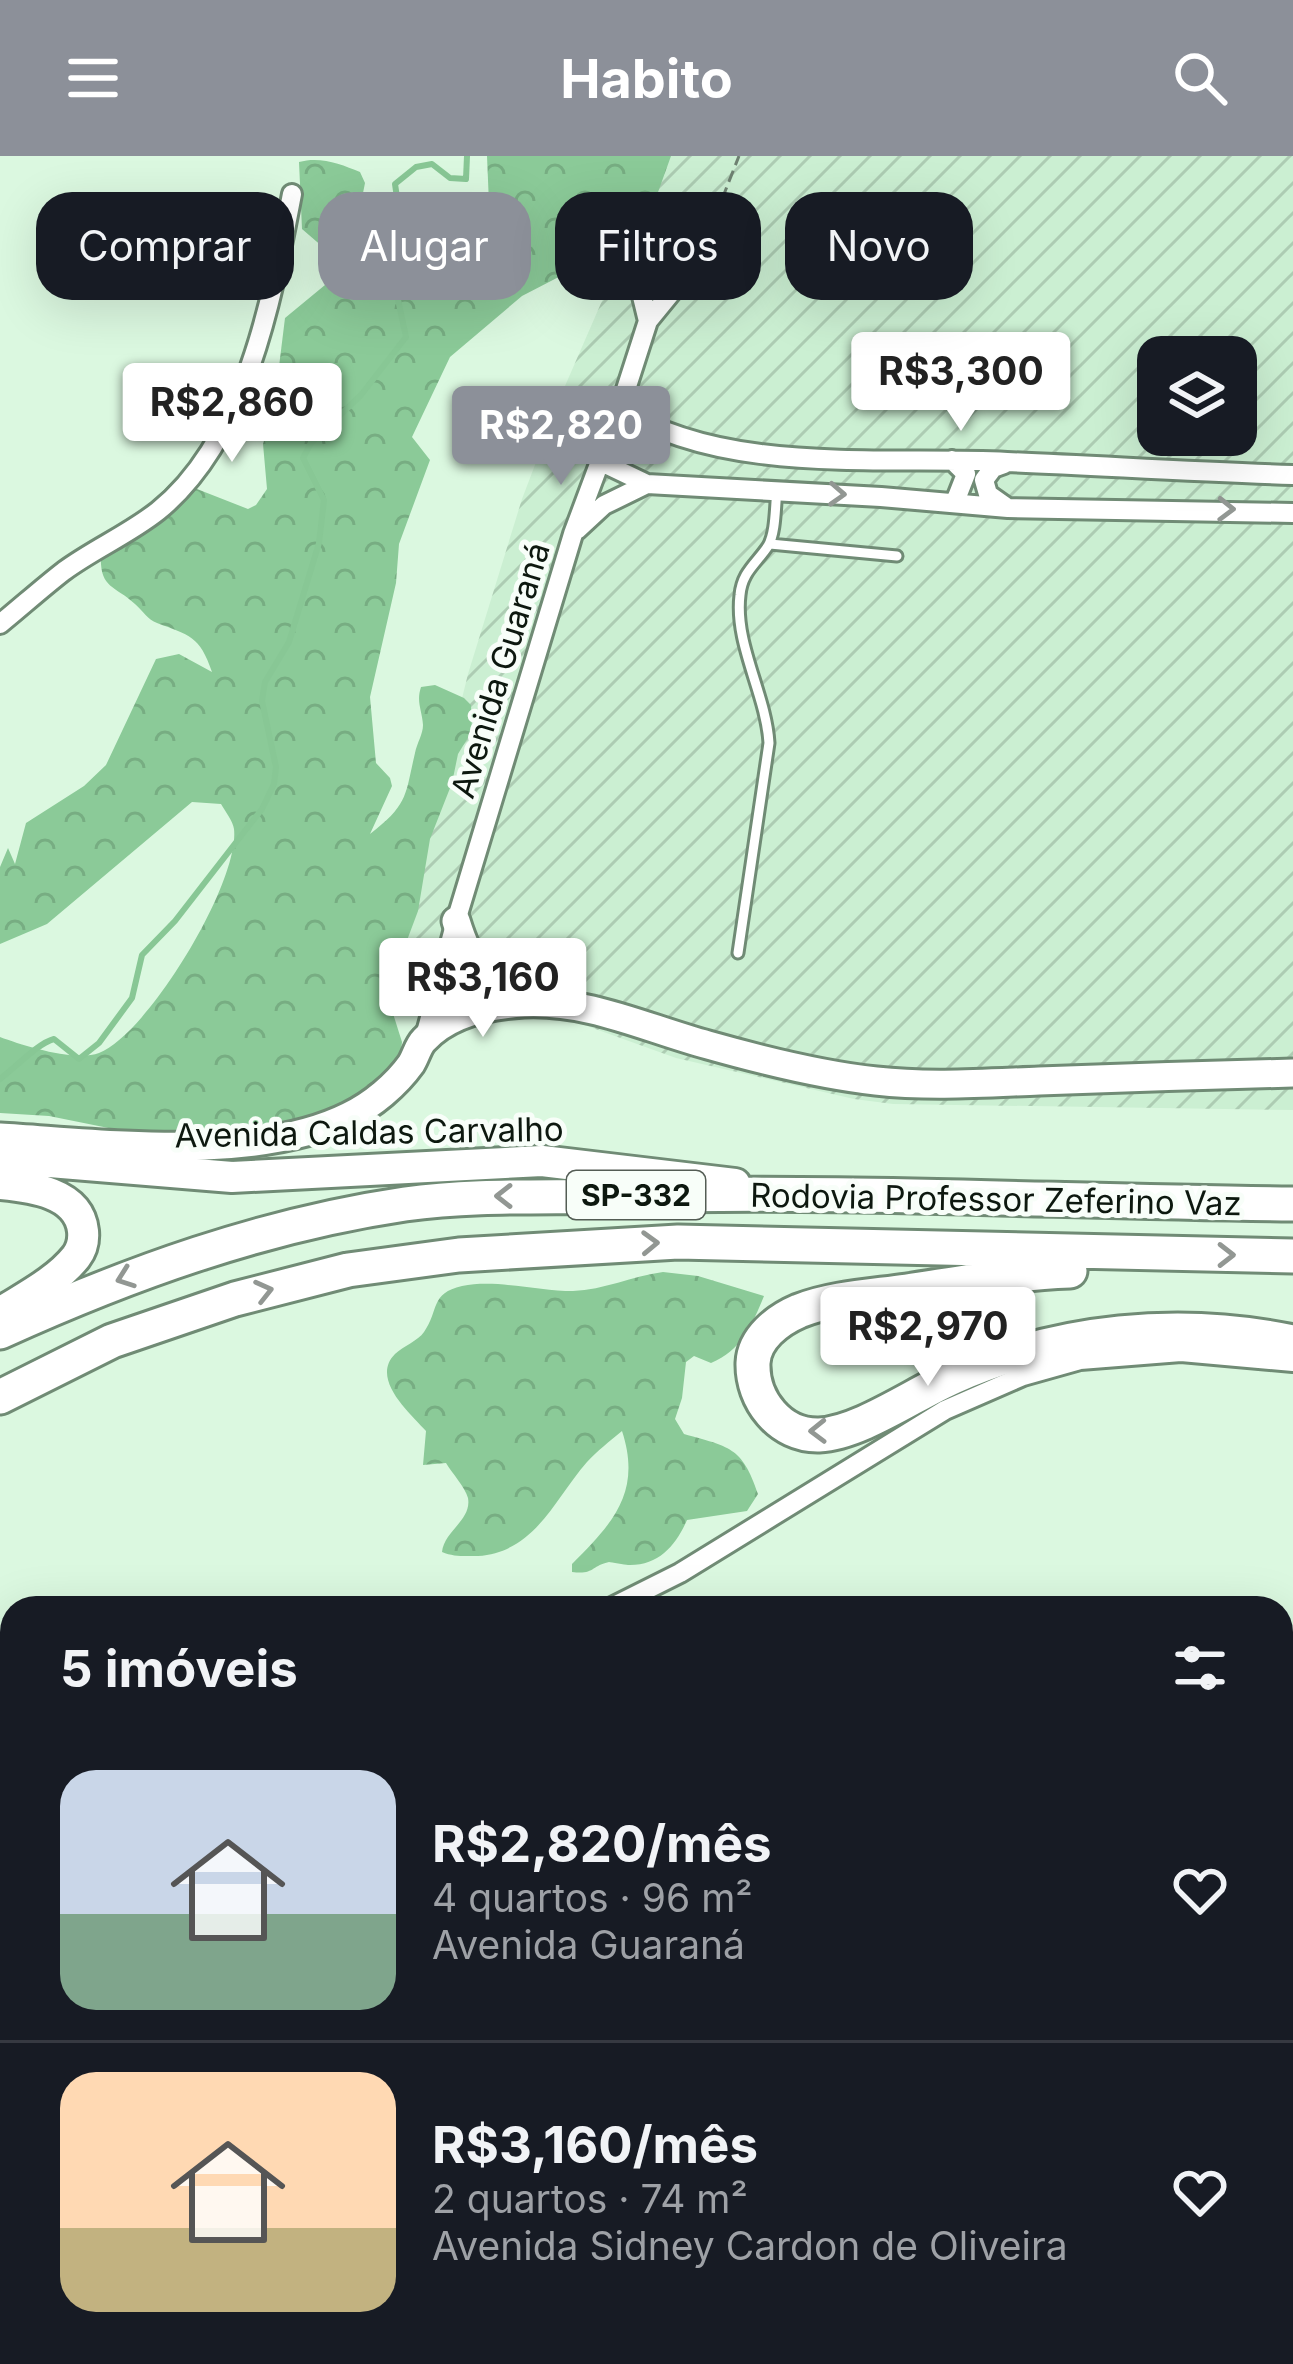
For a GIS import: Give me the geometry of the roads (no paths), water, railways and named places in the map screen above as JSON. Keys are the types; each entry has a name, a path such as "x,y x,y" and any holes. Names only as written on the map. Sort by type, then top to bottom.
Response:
{"highway":[{"name":"Rodovia Professor Zeferino Vaz","path":"0,1332 89,1291 212,1247 386,1208 489,1196 810,1195 1293,1204"},
{"name":"Rodovia Professor Zeferino Vaz","path":"0,1397 112,1341 235,1299 348,1270 459,1255 678,1242 1293,1256"},
{"path":"1159,1255 1104,1270 1034,1273 802,1310 777,1322 759,1341 752,1359 760,1399 784,1424 817,1435 854,1426 1007,1356 1068,1340 1142,1330 1185,1330 1293,1342"}],"main road":[{"name":"Avenida Caldas Carvalho","path":"0,1158 232,1177 542,1161 810,1195"},
{"path":"0,1184 54,1194 72,1206 82,1222 83,1239 74,1260 0,1313"}],"street":[{"name":"Avenida Guaraná","path":"424,1040 573,534 648,320 668,298 676,275 660,260 643,264 639,284 648,320"},
{"path":"0,625 65,570 159,510 205,459 250,370 270,300"},
{"path":"620,408 687,442 801,458 1293,475"},
{"path":"777,490 787,470 801,458"},
{"path":"952,460 965,474 955,502"},
{"path":"599,461 647,484 1008,508 1293,513"},
{"path":"1008,508 988,494 984,480 993,468 1009,462"},
{"path":"1084,467 1087,507"},
{"path":"573,534 604,505 647,484"},
{"path":"456,921 467,957 484,979 527,1003"},
{"path":"424,1040 472,1010 527,1003 570,1004 616,1013 708,1045 876,1081 971,1083 1293,1073"},
{"name":"Avenida Caldas Carvalho","path":"0,1137 135,1145 252,1143 292,1137 339,1121 372,1102 410,1064 424,1040"},
{"path":"634,1596 680,1573 945,1409 1023,1376 1080,1360 1181,1352 1293,1362"}],"lane":[{"path":"738,953 770,743 739,598 745,575 770,544 777,490"},
{"path":"770,544 897,556"}],"waterway":[{"path":"0,1079 48,1041 54,1039 79,1059 99,1043 132,998 142,955 175,921 262,809 276,767 262,701 265,682 289,642 319,543 324,500 303,458 311,443 361,395 406,337 396,290 422,247 400,218 395,184 416,167 432,164 450,178 466,179 467,156"}]}
